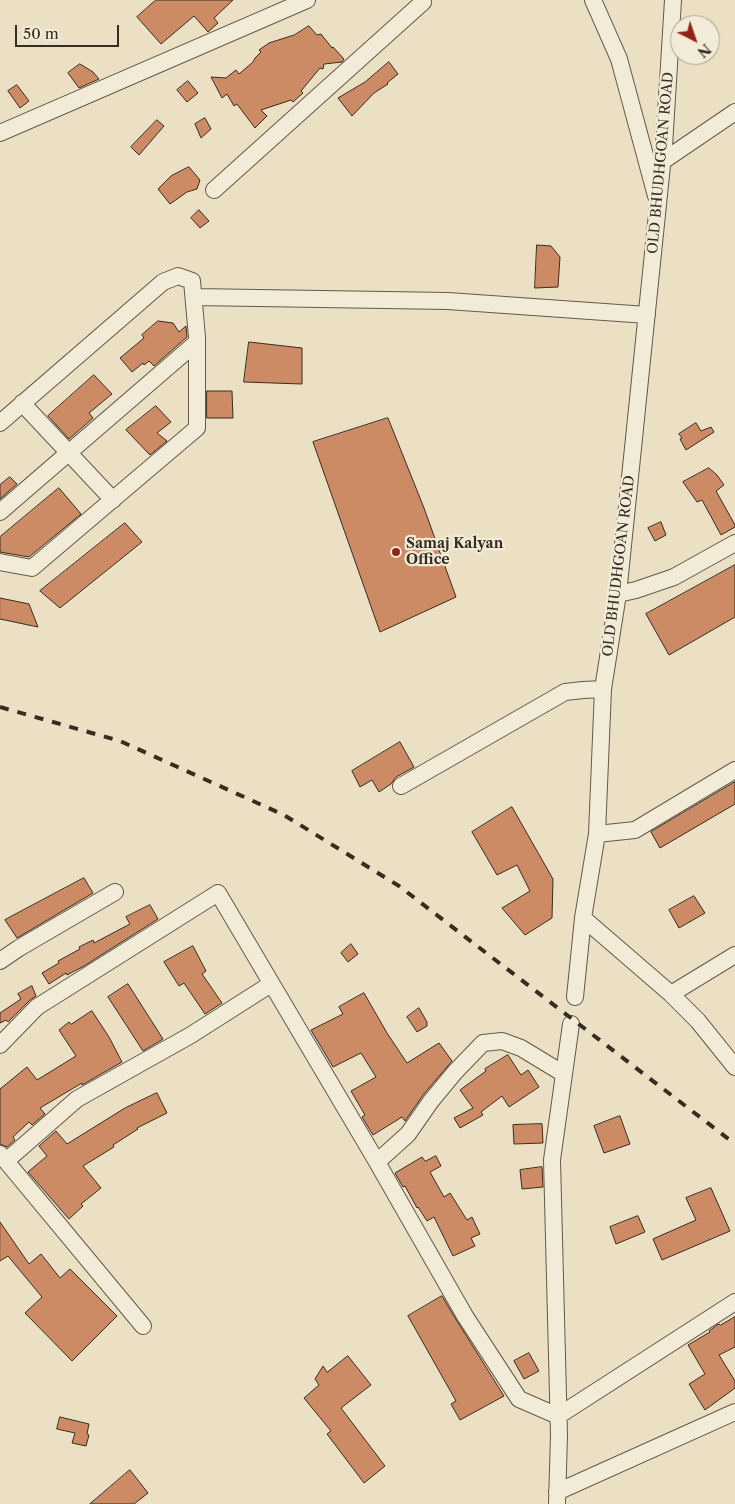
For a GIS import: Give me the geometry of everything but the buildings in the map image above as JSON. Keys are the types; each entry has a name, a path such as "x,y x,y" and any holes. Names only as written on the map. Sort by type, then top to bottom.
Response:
{"street":[{"path":"0,133 307,0"},
{"path":"214,190 424,2 422,0"},
{"path":"592,0 619,59 658,206"},
{"name":"OLD BHUDHGOAN ROAD","path":"575,997 583,918 597,834 603,689 618,594 663,161 673,0"},
{"path":"663,161 735,112"},
{"path":"0,423 162,282 178,276 192,281 197,342 197,428 32,568 0,562"},
{"path":"194,297 448,301 647,315"},
{"path":"0,512 197,342"},
{"path":"22,403 112,500"},
{"path":"618,594 674,577 735,543"},
{"path":"401,786 565,692 603,689"},
{"path":"597,834 635,830 735,770"},
{"path":"0,961 115,892"},
{"path":"0,1045 37,1007 218,893 377,1162 465,1316 519,1399 558,1416"},
{"path":"583,918 670,994 708,1032 735,1067"},
{"path":"670,994 735,956"},
{"path":"143,1326 3,1158 77,1099 191,1036 271,984"},
{"path":"571,1024 552,1160 558,1416 557,1498 735,1412"},
{"path":"377,1162 408,1134 431,1101 483,1043 502,1041 521,1048 564,1074"},
{"path":"558,1416 735,1302"}],"railway":[{"path":"0,707 120,741 284,815 399,886 735,1144"}],"place":[{"name":"Samaj Kalyan Office","path":"396,552"}]}
